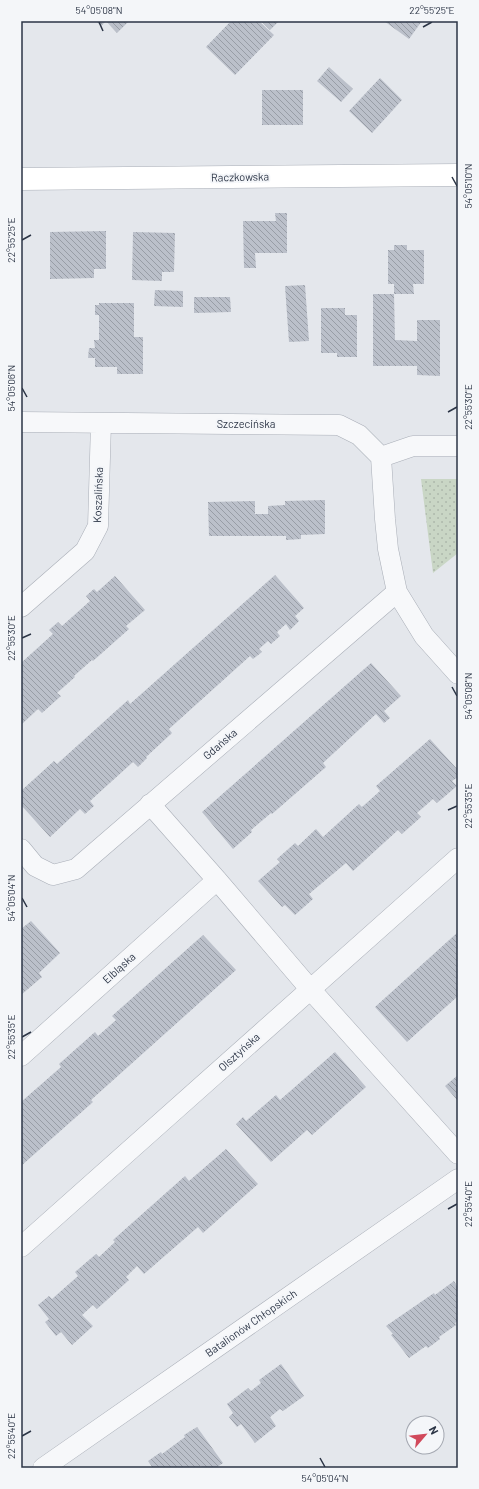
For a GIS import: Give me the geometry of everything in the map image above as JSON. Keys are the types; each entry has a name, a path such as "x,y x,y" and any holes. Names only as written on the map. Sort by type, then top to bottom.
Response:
{"street":[{"name":"Raczkowska","path":"21,179 458,175"},
{"name":"Szczecińska","path":"21,422 339,425 359,435 381,457"},
{"name":"Koszalińska","path":"21,607 85,551 98,526 101,423"},
{"path":"458,446 413,446 381,457 388,549 397,592 424,636 458,674"},
{"name":"Gdańska","path":"21,849 36,866 54,875 76,869 397,592"},
{"path":"150,804 310,989 458,1154"},
{"name":"Olsztyńska","path":"21,1247 458,858"},
{"name":"Elbląska","path":"21,1056 217,880"},
{"name":"Batalionów Chłopskich","path":"43,1468 458,1179"}],"green space":[{"path":"421,479 458,479 458,553 433,573"}],"building":[{"path":"96,21 106,21 101,26"},
{"path":"106,21 129,21 117,33"},
{"path":"231,21 259,21 274,35 235,75 206,47"},
{"path":"261,21 279,21 270,30"},
{"path":"384,21 422,21 409,39"},
{"path":"329,67 353,89 341,102 317,81"},
{"path":"380,78 402,100 372,133 349,111"},
{"path":"262,90 303,90 303,125 262,125"},
{"path":"275,213 287,213 287,253 255,253 256,268 244,268 243,221 276,221"},
{"path":"106,231 106,269 94,269 94,278 50,279 50,232"},
{"path":"133,232 175,233 174,272 162,272 162,281 132,280"},
{"path":"394,245 407,245 407,250 424,250 424,284 413,284 414,294 394,294 394,284 388,284 388,250 394,250"},
{"path":"305,285 309,341 289,342 285,286"},
{"path":"155,290 183,291 183,307 154,306"},
{"path":"373,294 394,294 395,340 417,341 417,320 440,320 440,376 417,375 417,366 373,366"},
{"path":"194,297 230,297 231,312 194,313"},
{"path":"99,303 134,303 134,337 143,337 143,374 117,374 117,367 95,367 95,358 88,358 89,348 95,348 94,340 99,340 99,315 95,315 95,305 99,305"},
{"path":"321,308 345,308 345,315 357,315 357,357 337,357 337,353 321,353"},
{"path":"325,500 325,534 301,535 301,539 286,540 286,536 209,536 208,502 255,501 255,514 268,514 268,506 285,505 285,501"},
{"path":"275,575 304,608 295,616 299,621 290,630 286,624 277,632 280,636 271,644 268,641 259,649 262,652 253,659 250,656 169,729 172,733 146,757 147,758 138,767 133,762 90,801 94,806 85,814 80,809 50,837 21,805 21,791 54,761 57,764 128,700 130,704"},
{"path":"115,576 145,610 126,626 129,629 74,676 75,677 57,693 61,696 42,713 38,709 21,725 21,663 53,634 49,630 58,622 62,626 90,601 86,596 94,589 97,592"},
{"path":"371,663 401,696 384,711 390,718 384,723 376,714 323,763 326,767 272,814 271,813 251,830 252,832 233,849 202,812"},
{"path":"430,739 458,770 458,777 452,781 457,786 437,803 433,799 417,813 421,817 402,834 398,830 353,871 346,863 309,894 313,899 295,915 285,905 282,907 258,881 280,862 277,859 295,843 298,846 316,829 323,837 359,804 362,807 380,791 376,786"},
{"path":"31,921 60,953 39,973 42,977 21,995 21,929"},
{"path":"458,932 458,996 407,1042 375,1007"},
{"path":"203,935 236,970 91,1100 93,1102 21,1166 21,1102 61,1067 59,1064 95,1032 98,1036 116,1020 112,1016"},
{"path":"335,1052 366,1087 312,1135 307,1130 271,1162 236,1124 243,1117 246,1121 276,1095 280,1100"},
{"path":"458,1075 458,1101 445,1086"},
{"path":"226,1149 258,1184 203,1233 198,1227 144,1274 137,1266 126,1277 129,1280 97,1309 93,1305 82,1315 93,1326 72,1345 61,1332 56,1336 45,1322 49,1319 38,1305 49,1296 52,1299 78,1276 75,1272 96,1254 99,1257 115,1242 113,1240 185,1176 189,1181"},
{"path":"454,1281 458,1288 458,1321 455,1323 456,1325 439,1337 440,1339 428,1348 426,1346 409,1358 386,1326"},
{"path":"281,1364 304,1396 283,1411 280,1409 270,1417 276,1426 255,1443 241,1424 237,1427 229,1417 233,1413 227,1404 248,1388 251,1391 261,1383 259,1380"},
{"path":"197,1427 223,1463 216,1468 202,1468 201,1466 198,1468 153,1468 148,1461 161,1452 162,1454 185,1437 184,1435"}]}
